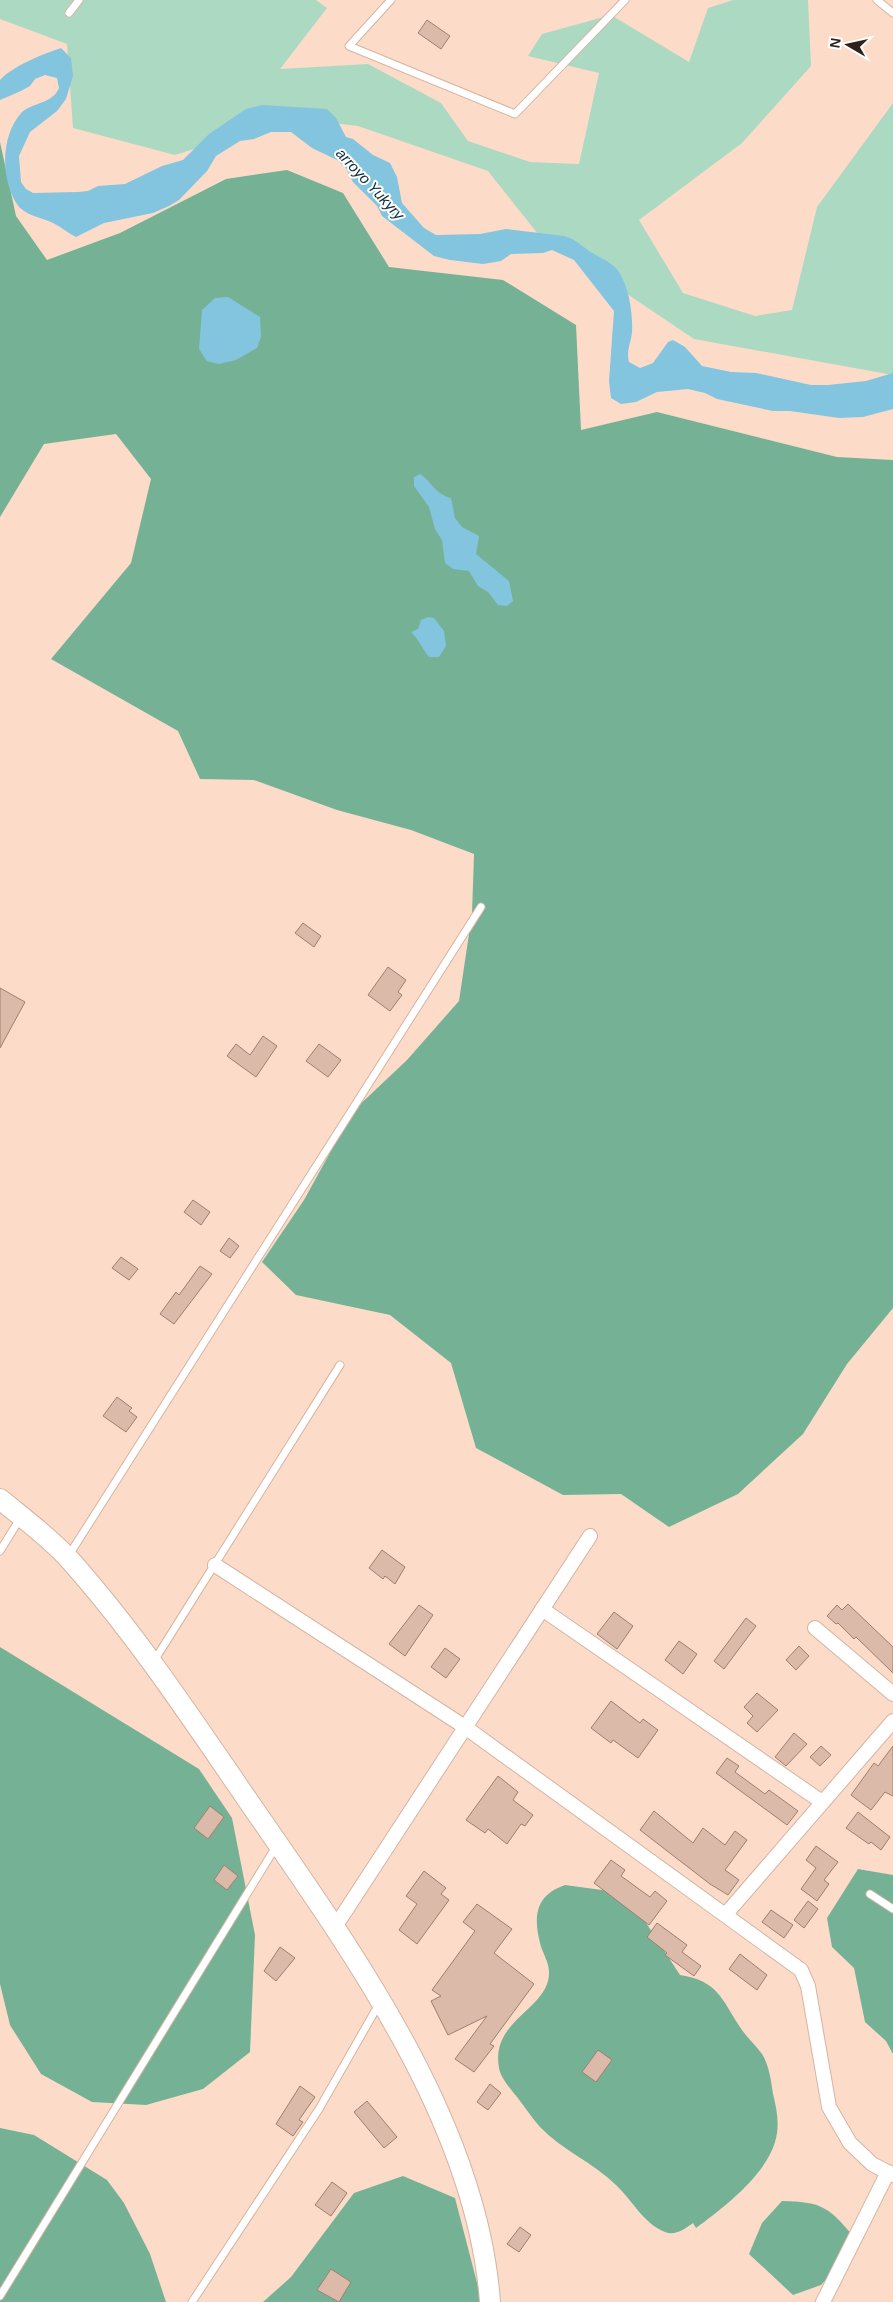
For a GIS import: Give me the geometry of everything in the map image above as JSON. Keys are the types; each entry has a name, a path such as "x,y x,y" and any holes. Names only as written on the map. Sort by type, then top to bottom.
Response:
{"street":[{"path":"0,1499 68,1557 153,1663 335,1927 381,2001 417,2068 460,2166 481,2232 488,2272 490,2302"},
{"path":"335,1927 590,1536"},
{"path":"215,1566 465,1727 801,1970 808,1986 829,2107 850,2143 872,2164 890,2173 823,2302"},
{"path":"542,1609 822,1802"},
{"path":"816,1628 893,1694"},
{"path":"726,1914 893,1721"}],"lane":[{"path":"69,13 79,0"},
{"path":"391,0 349,46 515,114 625,0"},
{"path":"878,0 893,13"},
{"path":"68,1557 481,907"},
{"path":"153,1663 340,1365"},
{"path":"0,1551 21,1517"},
{"path":"0,2296 278,1844"},
{"path":"870,1894 893,1909"},
{"path":"192,2302 319,2109 381,2001"}],"green space":[{"path":"0,0 316,0 327,8 280,69 368,64 441,103 468,141 530,162 579,164 599,73 528,56 542,34 611,15 689,62 708,8 733,0 808,0 811,66 742,143 639,220 683,293 755,316 792,310 817,207 893,103 893,375 694,339 538,234 488,171 358,126 291,118 175,155 73,128 67,44 0,19"},
{"path":"0,142 16,216 47,260 120,233 226,179 287,170 343,193 389,267 503,280 576,325 581,430 657,412 837,457 893,460 893,1308 847,1364 803,1434 738,1494 669,1527 621,1494 563,1495 476,1448 451,1363 390,1315 296,1295 262,1262 304,1200 353,1111 407,1060 459,1001 472,914 474,854 411,830 337,810 254,780 200,779 178,731 51,659 131,563 151,479 116,434 44,444 0,517"},
{"path":"0,1647 199,1769 232,1818 255,1935 250,2052 203,2089 146,2105 92,2102 41,2074 10,2025 0,1984"},
{"path":"858,1869 893,1875 893,2054 886,2041 865,2022 854,1968 832,1947 827,1918"},
{"path":"565,1885 609,1891 635,1906 680,1975 703,1982 717,1992 742,2031 762,2054 766,2063 776,2106 778,2124 777,2136 770,2155 753,2179 742,2190 696,2228 693,2223 680,2231 669,2233 651,2223 607,2177 558,2143 540,2127 506,2084 500,2072 499,2051 503,2038 511,2026 540,1996 547,1985 549,1968 540,1943 537,1924 539,1907 542,1900 548,1894"},
{"path":"0,2128 34,2135 107,2180 124,2203 150,2254 166,2302 0,2302"},
{"path":"403,2176 455,2198 482,2302 263,2302 291,2277 354,2193"},
{"path":"782,2201 806,2203 823,2208 837,2218 853,2236 842,2262 821,2285 793,2295 749,2254 762,2223"}],"water":[{"name":"arroyo Yukyry","path":"61,48 71,58 73,76 66,99 57,111 30,132 19,156 21,182 26,189 33,193 78,192 88,191 98,186 125,184 162,166 183,160 209,134 246,109 262,105 327,109 336,118 346,137 353,139 373,155 390,163 397,177 402,203 424,228 436,235 480,234 506,229 564,236 576,241 614,266 625,285 631,309 632,332 628,351 629,362 640,368 653,363 668,342 673,340 685,347 702,366 731,372 756,373 811,385 866,381 893,373 893,409 863,417 839,418 790,411 773,411 717,399 705,393 688,389 657,392 636,402 621,404 611,398 609,381 614,311 574,260 552,250 543,253 511,254 501,261 483,264 434,256 382,216 377,206 353,182 346,168 337,160 312,148 291,132 271,132 254,139 240,141 216,156 207,171 179,200 169,206 153,213 104,223 76,237 53,223 31,215 19,207 8,185 6,172 6,146 15,122 22,112 47,100 56,93 59,88 57,78 45,75 35,79 30,86 21,91 0,100 0,80 12,70 29,61"},
{"path":"228,297 260,317 261,337 257,348 236,360 219,364 207,361 199,349 202,310 215,298"},
{"path":"420,474 437,491 451,498 455,518 462,527 479,536 476,554 509,581 513,601 507,606 498,605 488,592 478,586 469,571 453,569 445,563 442,540 435,529 429,507 414,486 414,477"},
{"path":"428,617 434,618 444,631 446,646 439,657 429,657 411,632 418,629 421,620"}],"building":[{"path":"427,20 450,36 441,49 418,33"},
{"path":"303,923 321,936 314,947 295,933"},
{"path":"388,967 406,980 398,992 402,995 390,1011 368,995"},
{"path":"0,988 25,1002 0,1048"},
{"path":"263,1036 277,1046 256,1077 227,1056 236,1044 250,1055"},
{"path":"319,1044 341,1060 328,1077 306,1061"},
{"path":"193,1200 210,1212 201,1225 184,1212"},
{"path":"229,1238 239,1246 230,1258 220,1251"},
{"path":"121,1257 138,1269 129,1280 112,1268"},
{"path":"200,1266 212,1274 174,1324 160,1314 176,1292 179,1295"},
{"path":"117,1397 132,1408 129,1411 137,1417 126,1432 103,1416"},
{"path":"382,1550 405,1567 395,1584 385,1576 383,1579 369,1568"},
{"path":"848,1604 893,1647 893,1673 856,1637 854,1639 838,1623 836,1624 827,1616 837,1605 842,1610"},
{"path":"419,1605 433,1615 405,1656 389,1644"},
{"path":"614,1612 633,1626 617,1649 597,1634"},
{"path":"746,1618 756,1626 724,1669 714,1661"},
{"path":"679,1641 697,1654 683,1674 665,1660"},
{"path":"799,1646 809,1656 796,1670 786,1660"},
{"path":"445,1648 460,1659 446,1678 431,1667"},
{"path":"757,1693 778,1710 757,1732 747,1723 753,1716 744,1707"},
{"path":"611,1701 640,1723 643,1719 658,1730 638,1758 613,1740 611,1743 591,1728"},
{"path":"794,1733 807,1744 786,1766 775,1757"},
{"path":"821,1746 831,1755 820,1766 810,1757"},
{"path":"893,1746 893,1796 885,1792 871,1810 851,1795 874,1763 878,1766"},
{"path":"727,1758 739,1766 735,1772 765,1794 769,1790 798,1811 787,1825 716,1773"},
{"path":"498,1776 518,1792 513,1800 533,1815 525,1826 521,1824 507,1844 488,1829 485,1833 466,1820"},
{"path":"210,1806 224,1817 208,1839 194,1828"},
{"path":"654,1811 693,1843 703,1828 725,1845 735,1831 747,1840 725,1870 739,1880 728,1895 710,1884 640,1830"},
{"path":"858,1812 890,1837 881,1850 846,1828"},
{"path":"816,1846 838,1862 824,1880 829,1884 817,1901 801,1889 816,1868 806,1860"},
{"path":"611,1860 625,1870 621,1876 650,1897 655,1891 667,1901 649,1925 594,1883"},
{"path":"224,1865 238,1876 227,1890 214,1880"},
{"path":"424,1871 446,1888 441,1894 449,1900 417,1944 399,1930 417,1904 406,1896"},
{"path":"808,1901 818,1909 804,1928 794,1920"},
{"path":"477,1904 512,1929 494,1953 534,1984 490,2044 494,2046 474,2072 455,2059 487,2016 448,2035 431,2001 441,1996 432,1990 475,1931 463,1922"},
{"path":"771,1910 793,1925 784,1938 762,1922"},
{"path":"657,1923 687,1945 682,1952 701,1966 694,1976 665,1955 667,1953 647,1937"},
{"path":"280,1947 295,1958 276,1981 264,1971"},
{"path":"740,1954 767,1975 757,1990 729,1969"},
{"path":"598,2050 612,2060 596,2082 582,2072"},
{"path":"490,2084 501,2093 488,2110 477,2102"},
{"path":"300,2086 315,2097 299,2120 303,2122 293,2136 276,2124"},
{"path":"367,2101 397,2137 384,2148 354,2112"},
{"path":"332,2182 347,2193 331,2216 315,2205"},
{"path":"520,2227 531,2235 519,2252 507,2244"},
{"path":"331,2269 351,2282 339,2302 317,2290"}]}
